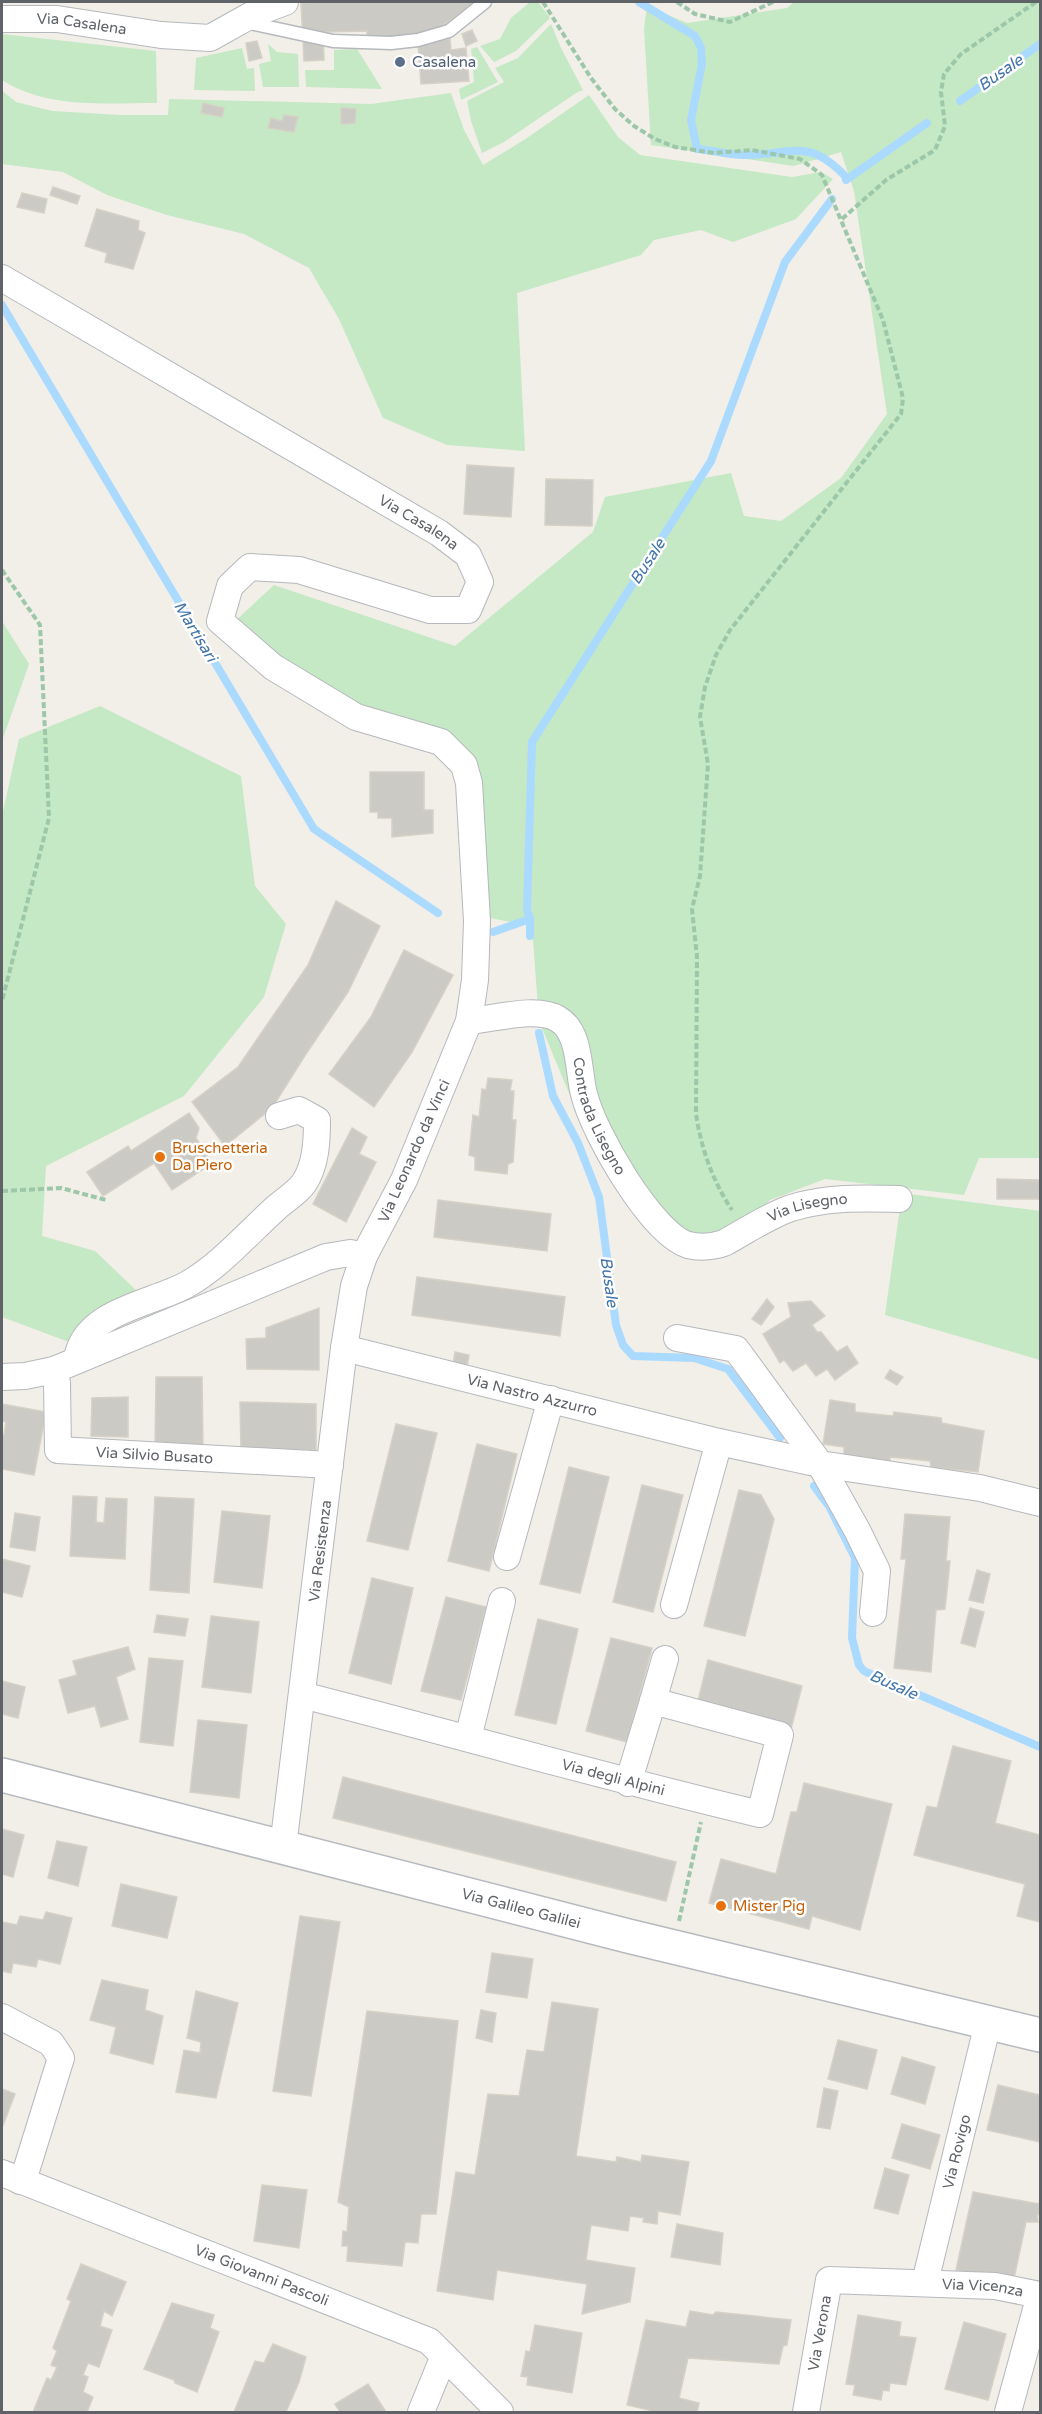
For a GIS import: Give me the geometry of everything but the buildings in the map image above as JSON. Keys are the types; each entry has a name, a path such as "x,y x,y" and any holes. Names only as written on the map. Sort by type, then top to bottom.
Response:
{"main road":[{"name":"Via Galileo Galilei","path":"2,1775 617,1933 1041,2035"}],"street":[{"name":"Via Casalena","path":"2,19 57,19 161,35 210,38 241,21 285,2"},
{"name":"Via Casalena","path":"2,278 439,533 468,555 480,582 468,610 430,610 298,570 250,567 230,586 220,621 273,667 356,717 441,742"},
{"name":"Via Leonardo da Vinci","path":"364,1256 404,1180 469,1021 475,980 477,921 469,783 464,765 441,742"},
{"name":"Contrada Lisegno","path":"469,1021 542,1012 558,1019 570,1029 584,1095 593,1121 628,1182 661,1226 678,1240 700,1247 724,1243"},
{"path":"77,1359 78,1347 100,1323 186,1285 208,1269 304,1182 316,1150 317,1120 299,1110 279,1116"},
{"name":"Via Lisegno","path":"724,1243 791,1208 827,1200 856,1197 899,1199"},
{"path":"2,1377 25,1376 54,1370 326,1257 350,1253 364,1256"},
{"name":"Via Resistenza","path":"283,1847 344,1348 354,1286 364,1256"},
{"path":"677,1338 736,1349 820,1464 877,1571 873,1613"},
{"name":"Via Nastro Azzurro","path":"344,1348 719,1442 820,1464 980,1488 1041,1503"},
{"name":"Via Silvio Busato","path":"54,1370 57,1383 58,1450 330,1465"},
{"name":"Via Nastro Azzurro","path":"507,1557 551,1399"},
{"path":"674,1605 719,1442"},
{"path":"468,1737 502,1601"},
{"path":"628,1783 665,1659"},
{"name":"Via degli Alpini","path":"302,1695 468,1737 628,1783 760,1814 780,1735 653,1701"},
{"path":"2,2017 51,2043 61,2058 25,2174 11,2177"},
{"name":"Via Rovigo","path":"925,2282 988,2023"},
{"name":"Via Giovanni Pascoli","path":"11,2177 429,2341 500,2412"},
{"name":"Via Verona","path":"806,2412 829,2280 925,2282"},
{"name":"Via Vicenza","path":"925,2282 994,2286 1040,2295"},
{"path":"1008,2412 1040,2295"},
{"path":"421,2412 444,2356"}],"lane":[{"path":"241,21 333,42 394,44 449,31 484,6"}],"path":[{"path":"543,2 591,78 615,109 634,126 655,139 675,147 714,153 753,150 800,159 822,175 883,320 903,398 902,414 730,630 716,655 705,687 700,717 708,764 700,876 692,909 697,957 696,1114 700,1139 720,1193 740,1217"},
{"path":"677,2 695,14 730,22 773,2"},
{"path":"842,219 886,180 935,150 945,126 941,92 944,74 961,54 1036,2"},
{"path":"2,570 40,625 49,818 2,1000"},
{"path":"2,1191 61,1188 106,1200"},
{"path":"679,1924 705,1801"}],"green space":[{"path":"530,2 538,2 550,18 516,51 494,62 480,46 500,39 511,18"},
{"path":"794,2 1040,2 1040,1158 979,1158 964,1195 825,1179 770,1200 718,1253 680,1251 589,1141 539,1021 532,926 479,916 478,770 279,673 233,623 274,585 455,646 593,532 605,497 731,473 744,516 781,521 841,478 887,414 854,191 841,152 794,166 651,145 644,29 647,6 687,23 787,8"},
{"path":"551,24 583,90 504,142 482,153 467,101 504,82 495,68 518,58"},
{"path":"2,34 156,51 157,103 57,100 19,89 2,80"},
{"path":"268,44 277,52 298,54 299,87 263,87 259,64 271,61"},
{"path":"477,47 498,82 461,100 459,89 474,82 471,49"},
{"path":"242,48 247,69 254,68 255,91 194,90 196,58"},
{"path":"357,49 382,89 306,87 305,70 334,70 334,50"},
{"path":"2,91 16,102 52,111 121,115 168,115 169,99 371,104 451,93 464,130 483,165 589,95 618,137 640,155 792,177 821,172 833,179 796,219 733,242 701,230 654,240 641,255 517,293 525,451 447,445 383,418 339,319 309,268 244,234 167,215 107,195 63,172 2,164"},
{"path":"2,621 29,664 2,741"},
{"path":"100,706 241,776 255,886 286,924 264,997 184,1096 46,1166 42,1236 95,1251 139,1293 77,1345 2,1317 2,816 19,739"},
{"path":"902,1193 1040,1211 1040,1360 885,1315"}],"waterway":[{"path":"639,2 695,36 701,48 702,64 691,120 697,149 744,155 788,151 810,152 833,165 847,178"},
{"name":"Busale","path":"960,101 1040,44"},
{"name":"Busale","path":"846,180 927,123"},
{"name":"Busale","path":"530,936 530,919 527,910 532,742 711,461 785,262 832,199"},
{"name":"Martisari","path":"2,305 314,829 438,913"},
{"path":"493,932 530,919"},
{"name":"Busale","path":"539,1033 553,1096 578,1143 599,1197 616,1325 623,1345 633,1356 694,1358 728,1369 780,1438"},
{"name":"Busale","path":"814,1486 829,1506 855,1558 852,1638 859,1665 864,1671 1040,1747"}],"place":[{"name":"Casalena","path":"400,62"},
{"name":"Bruschetteria Da Piero","path":"160,1157"},
{"name":"Mister Pig","path":"721,1906"}]}
